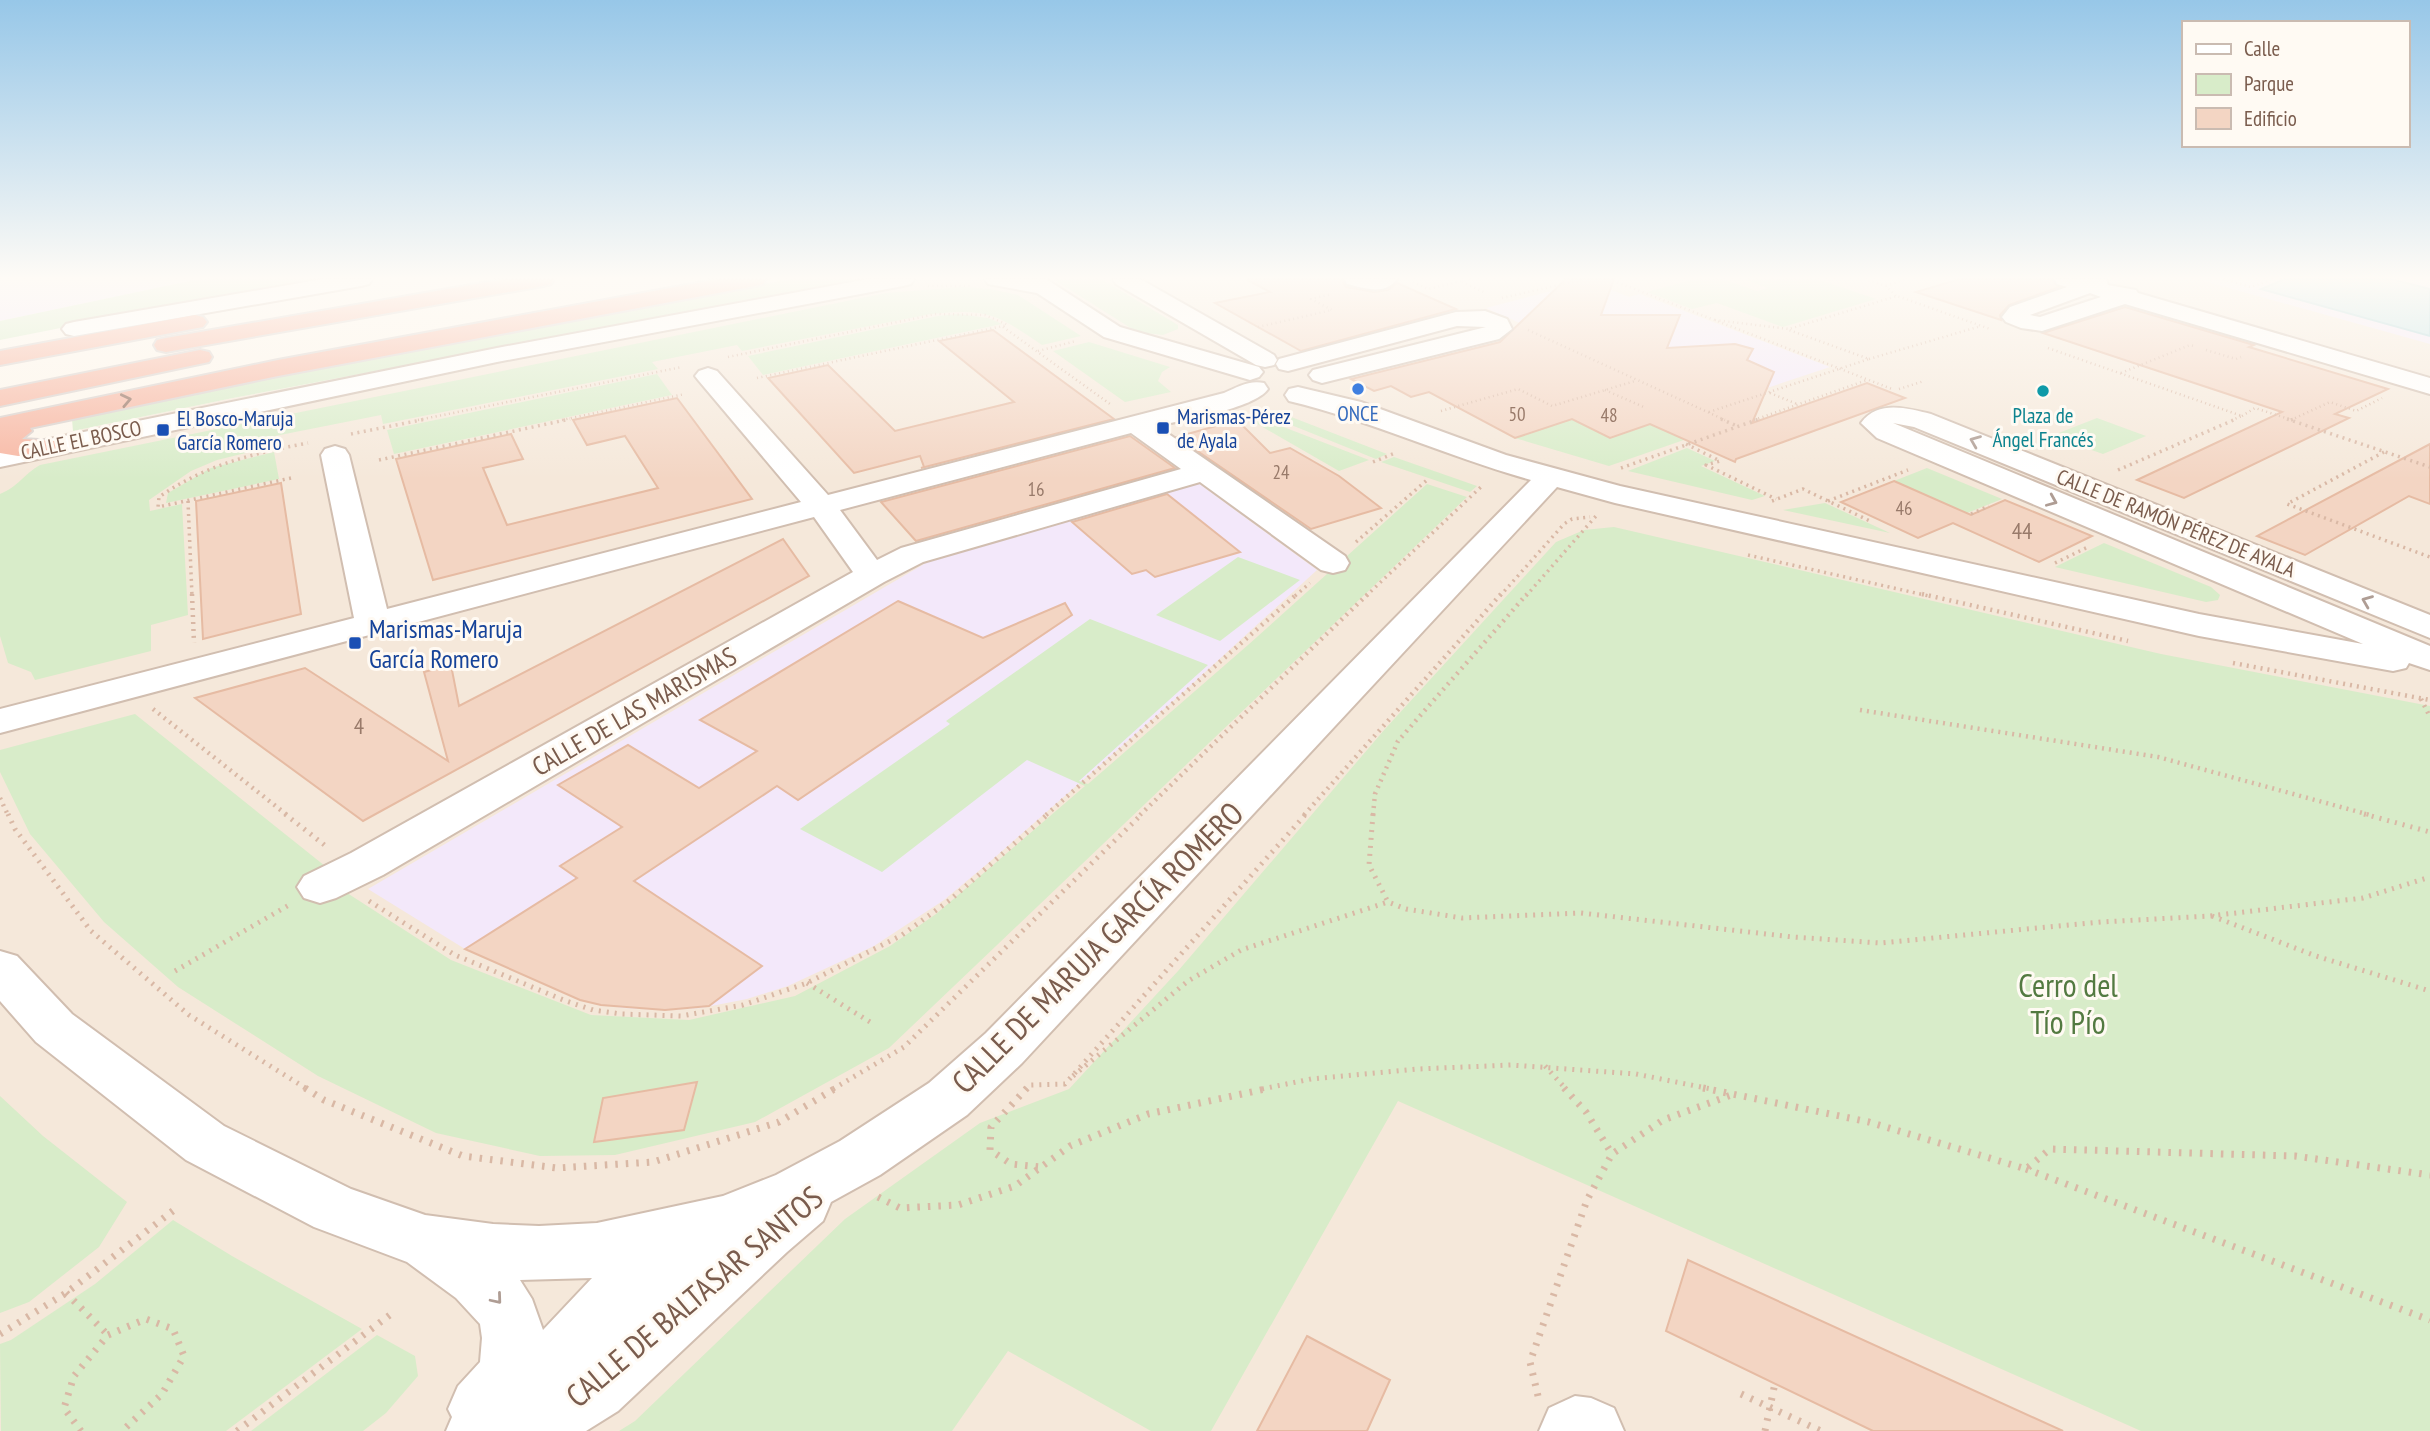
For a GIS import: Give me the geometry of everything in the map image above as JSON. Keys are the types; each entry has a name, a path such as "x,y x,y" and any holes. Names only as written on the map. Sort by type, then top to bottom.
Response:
{"highway":[{"path":"0,358 58,346"},
{"path":"48,348 61,346"},
{"path":"0,369 112,346"},
{"path":"0,377 162,346"},
{"path":"0,398 264,346"},
{"path":"0,426 381,346"},
{"path":"46,447 18,448 1,445 5,437 54,415"},
{"path":"0,433 54,415"}],"street":[{"name":"CALLE EL BOSCO","path":"0,458 547,346"},
{"path":"1158,346 1266,373 1314,370 1313,386"},
{"path":"1232,346 1266,373 1275,395 1451,346"},
{"path":"0,721 821,506 1127,417 1233,399 1266,373 1362,346"},
{"path":"2315,346 2425,379"},
{"path":"708,366 821,506 872,575"},
{"path":"1313,386 1352,408 1496,461 1615,494 1887,557 2227,647 2425,683"},
{"name":"CALLE DE RAMÓN PÉREZ DE AYALA","path":"2430,627 1922,419 1896,415 1880,417 1875,423 1887,432 2430,659"},
{"path":"1127,417 1333,563"},
{"path":"332,444 373,623"},
{"name":"CALLE DE LAS MARISMAS","path":"329,882 367,864 872,575 912,555 1204,472"},
{"name":"CALLE DE MARUJA GARCÍA ROMERO","path":"0,968 54,1028 205,1143 334,1209 425,1241 493,1251 539,1253 597,1250 726,1222 796,1193 860,1158 948,1099 1004,1048 1551,476"},
{"name":"CALLE DE RAMÓN PÉREZ DE AYALA","path":"2227,647 2263,611 2261,599 2252,585"},
{"name":"CALLE DE BALTASAR SANTOS","path":"527,1431 594,1388 766,1233 860,1158"},
{"name":"CALLE DE BALTASAR SANTOS","path":"479,1431 563,1354 638,1266 668,1236 687,1260 659,1300 514,1431"},
{"path":"425,1241 488,1288 512,1321 514,1345 508,1376 462,1431"}],"path":[{"path":"291,478 158,507 159,497 205,468 230,458 332,444 797,346"},
{"path":"757,378 909,346"},
{"path":"1030,346 1127,417"},
{"path":"1037,351 1057,346"},
{"path":"1562,346 1737,426"},
{"path":"1780,346 1905,394"},
{"path":"1833,346 1869,359"},
{"path":"1708,413 1914,346"},
{"path":"2041,346 2242,415"},
{"path":"2121,374 2188,346"},
{"path":"2290,420 2330,402 2356,411 2425,379"},
{"path":"1430,414 1518,389 1552,406 1636,380"},
{"path":"1620,468 1868,380"},
{"path":"1895,390 1924,381"},
{"path":"1605,390 1646,408"},
{"path":"1769,392 1798,404"},
{"path":"379,460 685,394"},
{"path":"2109,474 2255,408 2430,467"},
{"path":"1686,444 1720,461 1706,465 1776,499"},
{"path":"1382,448 1407,457"},
{"path":"1373,462 1406,449"},
{"path":"2384,452 2287,504 2430,557"},
{"path":"1828,501 1915,467"},
{"path":"329,882 357,894 456,955 593,1010 681,1016 743,1004 807,984 901,935 950,900 1427,480"},
{"path":"0,798 15,829 91,932 189,1014 324,1100 463,1156 557,1168 653,1162 779,1122 904,1047 1297,662 1483,485 1476,482"},
{"path":"1767,503 1803,489 1872,522"},
{"path":"188,500 194,647"},
{"path":"1388,902 1369,865 1375,794 1398,741 1602,510"},
{"path":"1065,1084 1564,524 1572,519 1595,517 1608,520"},
{"path":"2044,568 2093,544"},
{"path":"1740,553 2135,643"},
{"path":"2227,647 2425,683"},
{"path":"2425,683 2430,700"},
{"path":"2425,683 2430,717"},
{"path":"147,705 327,845 329,882"},
{"path":"1860,710 1897,713 2158,757 2430,832"},
{"path":"1040,1167 1011,1164 990,1150 991,1127 1029,1085 1065,1084 1127,1029 1188,981 1230,956 1330,919 1388,902 1406,909 1462,918 1581,913 1793,937 1880,943 2101,922 2210,916 2363,898 2430,877"},
{"path":"175,971 329,882"},
{"path":"2210,916 2316,956 2430,991"},
{"path":"807,984 870,1022"},
{"path":"860,1158 866,1191 900,1208 958,1205 1015,1186 1070,1146 1148,1114 1311,1079 1418,1069 1545,1066 1636,1074 1870,1122 2026,1169 2430,1320"},
{"path":"1545,1066 1586,1112 1612,1154"},
{"path":"1569,1424 1531,1375 1530,1362 1587,1200 1612,1154 1662,1120 1732,1094"},
{"path":"2026,1169 2050,1149 2295,1156 2430,1175"},
{"path":"0,1334 66,1293 174,1210"},
{"path":"66,1293 108,1335"},
{"path":"237,1431 395,1311"},
{"path":"81,1431 64,1408 74,1376 108,1335 146,1319 173,1329 184,1356 162,1394 122,1431"},
{"path":"1765,1431 1775,1384"},
{"path":"1741,1394 1821,1431"}],"shaded area":[{"path":"509,346 2430,346 2430,1431 0,1431 0,451 73,431"},
{"path":"1571,346 1775,346 1830,367 1710,407"},
{"path":"1198,483 1317,570 993,859 944,900 874,946 788,986 747,999 701,1008 622,1008 580,1000 465,949 368,889 931,560"}],"green space":[{"path":"427,346 509,346 73,431 72,419"},
{"path":"626,346 733,346 652,362 658,369 383,424 381,415 275,436 275,446 217,460 191,471 149,500 150,511 182,504 188,615 151,625 151,651 35,680 31,672 8,663 0,636 0,494 12,488 40,465"},
{"path":"738,346 769,346 742,351"},
{"path":"797,346 900,346 763,375 748,356"},
{"path":"1074,346 1101,346 1170,367 1162,372 1158,381 1171,392 1125,402 1053,351"},
{"path":"657,374 672,395 394,454 387,430"},
{"path":"1277,412 1387,454 1376,459 1269,416"},
{"path":"1255,416 1369,460 1339,471 1247,418"},
{"path":"2097,418 2146,436 2103,454 2051,436"},
{"path":"1572,419 1610,438 1664,419 1727,425 1609,466 1515,438"},
{"path":"1687,448 1715,461 1701,466 1765,496 1752,500 1628,471"},
{"path":"274,452 279,479 166,503 168,493 211,468"},
{"path":"1394,457 1477,486 1470,492 1381,462"},
{"path":"1927,468 2002,499 1967,513 1894,481"},
{"path":"1427,484 1467,497 889,1048 755,1122 615,1155 540,1156 436,1133 318,1076 178,987 104,922 30,834 0,772 0,750 135,714 325,866 344,891 451,960 591,1015 689,1020 795,996 890,946 936,914 1085,786 1027,760 882,872 800,829 950,724 946,721 1090,619 1208,665 1079,781 1088,784"},
{"path":"1825,503 1890,533 1783,510"},
{"name":"Cerro del Tío Pío","path":"1614,527 2161,654 2430,706 2430,1431 2141,1431 1398,1101 1211,1431 1151,1431 1008,1351 952,1431 619,1431 635,1421 845,1219 980,1123 1069,1089 1178,971 1385,729 1556,542 1584,530"},
{"path":"2104,543 2211,587 2220,595 2218,600 2206,602 2055,567"},
{"path":"1238,557 1300,580 1220,641 1156,615"},
{"path":"0,1096 43,1136 127,1202 99,1247 29,1302 0,1313"},
{"path":"173,1220 362,1329 226,1431 1,1431 0,1344 11,1340 95,1284"},
{"path":"377,1335 415,1356 418,1376 386,1413 363,1431 251,1431"}],"building":[{"path":"945,346 1014,346 1114,419 921,468 924,467 920,456 854,473 768,378 828,365 895,431 1014,402"},
{"path":"1292,346 1320,346 1301,351"},
{"path":"1485,346 1668,346 1667,348 1741,346 1753,349 1747,360 1774,372 1752,423 1867,383 1905,398 1736,459 1735,462 1650,424 1610,438 1572,419 1515,438 1429,392 1411,397 1391,386 1374,391 1351,379"},
{"path":"2082,346 2252,346 2249,347 2388,389 2335,414 2349,418 2184,498 2137,480 2282,412"},
{"path":"677,398 752,499 433,580 396,459 511,434 523,459 483,468 507,525 658,488 625,436 587,445 573,420"},
{"path":"1237,420 1270,453 1290,448 1339,476 1381,508 1311,529 1177,437"},
{"path":"1130,436 1175,468 916,541 881,502"},
{"path":"2430,444 2430,504 2409,496 2305,555 2257,536"},
{"path":"1894,481 1971,515 2005,500 2092,536 2039,562 1953,523 1918,538 1841,502"},
{"path":"281,483 301,614 203,639 196,501"},
{"path":"1167,494 1240,552 1155,577 1146,570 1132,574 1072,522"},
{"path":"783,539 809,576 363,821 195,698 305,668 448,761 424,672 451,665 459,706"},
{"path":"898,601 983,638 1065,603 1072,615 798,800 777,786 634,881 762,966 709,1006 665,1010 601,1005 580,1000 465,949 577,878 560,866 622,827 558,785 628,745 699,788 757,751 700,720"},
{"path":"697,1082 684,1130 594,1142 603,1098"},
{"path":"1688,1260 2063,1431 1873,1431 1666,1331"},
{"path":"1307,1336 1390,1380 1367,1431 1257,1431"}],"place":[{"name":"ONCE","path":"1358,389"},
{"name":"Plaza de Ángel Francés","path":"2043,391"},
{"name":"Marismas-Pérez de Ayala","path":"1163,428"},
{"name":"El Bosco-Maruja García Romero","path":"163,430"},
{"name":"Marismas-Maruja García Romero","path":"355,643"}]}
